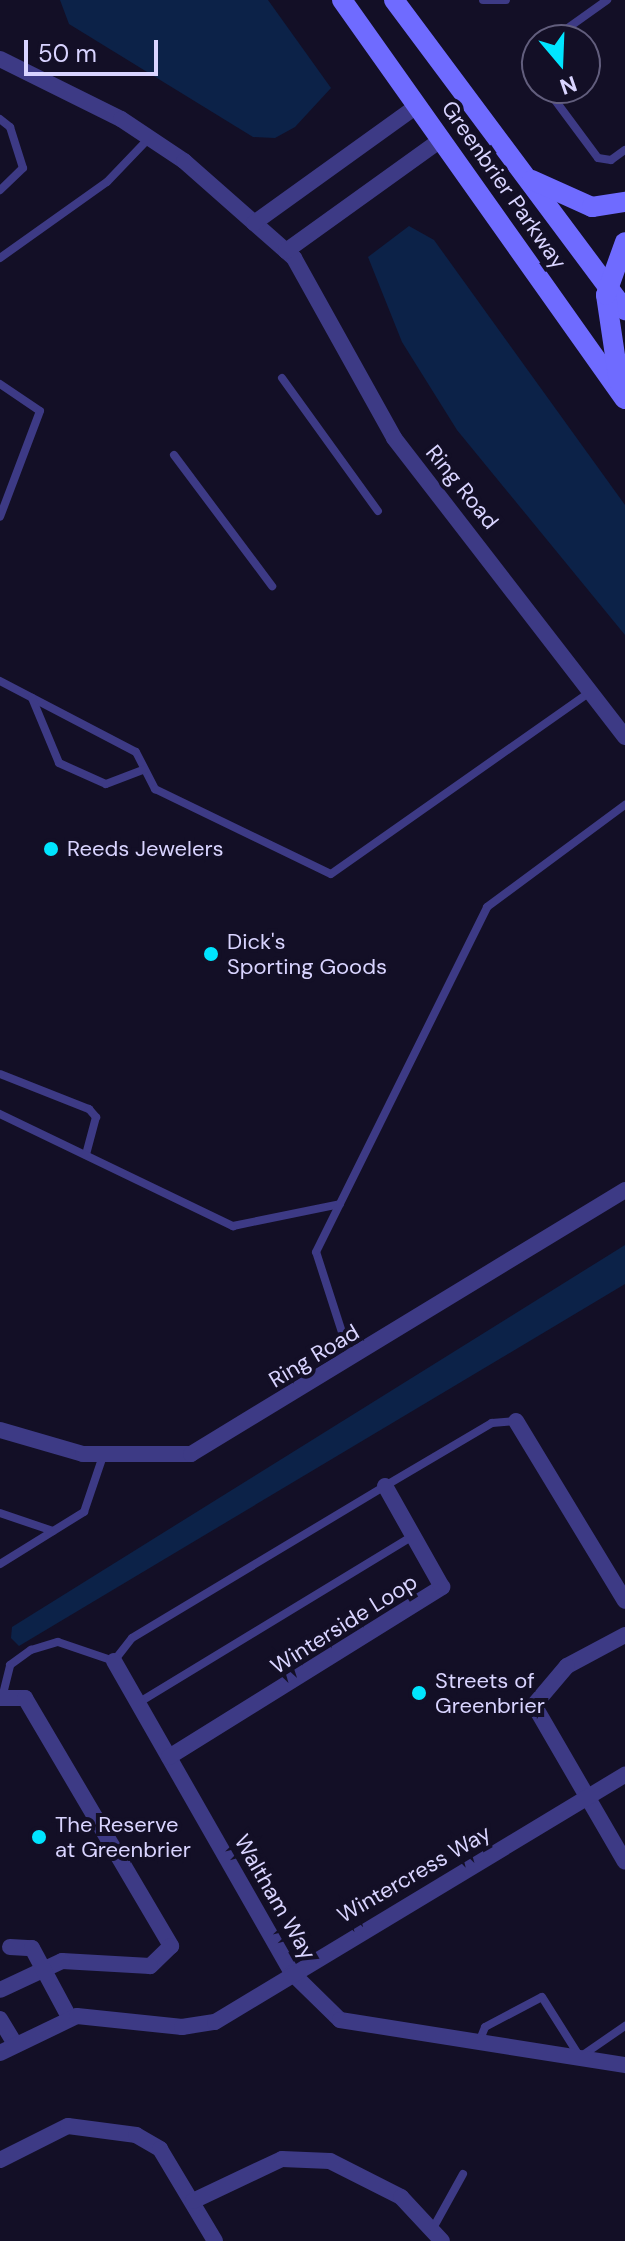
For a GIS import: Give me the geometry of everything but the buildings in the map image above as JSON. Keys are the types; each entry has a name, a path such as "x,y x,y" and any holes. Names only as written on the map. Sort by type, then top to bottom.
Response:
{"main road":[{"name":"Greenbrier Parkway","path":"342,0 624,398"},
{"name":"Greenbrier Parkway","path":"394,0 625,310"},
{"path":"531,180 592,207 625,202"},
{"path":"624,398 606,328 607,285 625,242"}],"street":[{"name":"Ring Road","path":"0,59 149,138 286,251 311,282 352,374 394,438 625,737"},
{"path":"254,223 418,105"},
{"path":"286,251 442,139"},
{"name":"Ring Road","path":"0,1430 103,1456 191,1454 625,1190"},
{"path":"516,1421 625,1601"},
{"name":"Winterside Loop","path":"169,1757 442,1587 385,1486"},
{"path":"625,1635 567,1666 534,1705 586,1801 625,1862"},
{"name":"Waltham Way","path":"114,1661 292,1973 340,2020 625,2065"},
{"path":"0,1990 42,1966 150,1966 171,1946 25,1698 1,1698"},
{"name":"Wintercress Way","path":"7,2049 69,2017 215,2022 625,1775"},
{"path":"10,1947 32,1948 69,2017"},
{"path":"0,2019 7,2049"},
{"path":"0,2160 68,2126 136,2135 160,2149 215,2241"},
{"path":"193,2201 253,2169 308,2158 330,2161 401,2197 437,2236"}],"lane":[{"path":"483,0 506,0"},
{"path":"573,24 607,0"},
{"path":"558,104 598,158 611,160 625,150"},
{"path":"0,119 23,168 0,190"},
{"path":"0,258 107,182 149,138"},
{"path":"282,378 378,511"},
{"path":"0,384 40,411 0,517"},
{"path":"174,455 272,586"},
{"path":"0,681 136,752 155,789 331,874 591,692"},
{"path":"32,698 59,763 106,784 143,770"},
{"path":"351,1359 316,1252 487,907 625,805"},
{"path":"0,1074 89,1109 96,1117 86,1155"},
{"path":"0,1114 233,1226 340,1204"},
{"path":"1,1698 10,1665 31,1650 58,1642 114,1661 132,1638 385,1486 492,1423 516,1421"},
{"path":"0,1564 84,1512 103,1456"},
{"path":"0,1513 53,1531"},
{"path":"138,1703 413,1536"},
{"path":"479,2043 485,2027 542,1997 580,2057 625,2026"},
{"path":"437,2236 463,2174"}],"water":[{"path":"60,0 268,0 331,88 295,127 275,138 253,137 69,24"},
{"path":"409,226 434,240 625,505 625,635 457,430 402,342 368,257"},
{"path":"625,1245 625,1284 19,1646 11,1638 12,1627"}],"place":[{"name":"Reeds Jewelers","path":"51,849"},
{"name":"Dick's Sporting Goods","path":"211,954"},
{"name":"Streets of Greenbrier","path":"419,1693"},
{"name":"The Reserve at Greenbrier","path":"39,1837"}]}
